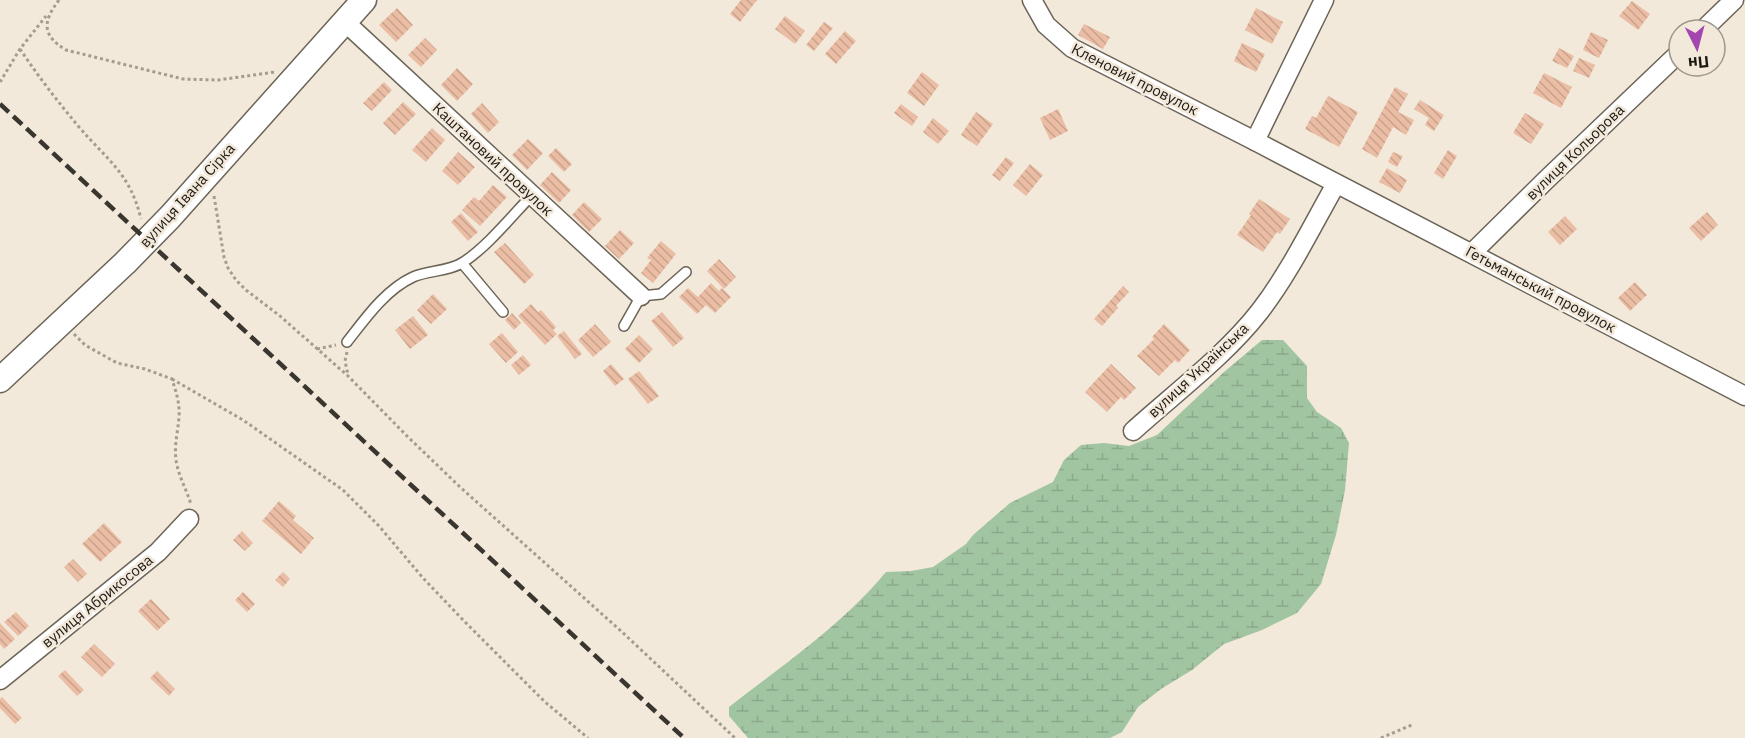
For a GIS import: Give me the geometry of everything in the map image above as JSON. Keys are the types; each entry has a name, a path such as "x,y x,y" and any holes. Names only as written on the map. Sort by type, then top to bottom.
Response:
{"street":[{"name":"вулиця Івана Сірка","path":"0,380 170,217 364,0"},
{"name":"Кленовий провулок","path":"1032,0 1046,25 1072,48 1336,184"},
{"path":"1255,141 1324,0"},
{"path":"1715,18 1734,0"},
{"name":"Каштановий провулок","path":"345,22 641,296"},
{"name":"вулиця Кольорова","path":"1472,254 1667,64"},
{"name":"Гетьманський провулок","path":"1336,184 1745,396"},
{"name":"вулиця Українська","path":"1133,430 1234,341 1260,310 1284,274 1336,184"},
{"name":"вулиця Абрикосова","path":"0,680 158,552 189,519"}],"lane":[{"path":"347,342 387,296 413,277 445,270 462,263 481,248 532,195"},
{"path":"462,263 503,312"},
{"path":"624,326 641,296 661,294 686,272"}],"path":[{"path":"0,82 20,49 59,0"},
{"path":"49,13 48,30 52,38 58,46 80,55 183,78 218,80 271,72 297,75"},
{"path":"20,49 41,81 80,129 112,161 125,178 137,204 147,240"},
{"path":"213,167 216,212 224,257 236,280 348,376 459,486 735,738"},
{"path":"62,323 85,345 117,363 145,369 172,379 243,420 343,490 379,526 423,578 544,702 588,738"},
{"path":"172,379 179,399 175,443 176,460 190,501 189,519"},
{"path":"1381,738 1414,724"}],"green space":[{"path":"1262,340 1283,340 1307,366 1307,398 1317,412 1341,428 1349,443 1345,490 1336,535 1321,584 1297,613 1262,630 1224,644 1192,670 1161,689 1138,707 1122,732 1110,738 748,738 729,716 729,707 831,627 886,572 933,567 966,544 973,535 1010,503 1053,482 1064,460 1081,445 1104,443 1129,446 1157,435"}],"building":[{"path":"741,0 757,0 740,22 730,14"},
{"path":"1632,1 1650,14 1638,30 1619,16"},
{"path":"397,8 413,25 396,42 379,25"},
{"path":"1256,8 1283,22 1272,44 1245,30"},
{"path":"785,16 805,31 795,44 775,29"},
{"path":"824,22 833,28 814,51 806,45"},
{"path":"1084,24 1110,37 1103,49 1078,35"},
{"path":"845,31 856,41 836,64 825,54"},
{"path":"1591,32 1608,40 1599,58 1583,50"},
{"path":"425,38 437,50 421,67 408,55"},
{"path":"1242,43 1265,54 1256,72 1234,61"},
{"path":"1559,48 1574,56 1567,68 1552,61"},
{"path":"1579,58 1595,65 1589,78 1573,71"},
{"path":"457,68 473,84 457,101 441,85"},
{"path":"922,72 939,85 924,106 907,93"},
{"path":"1544,73 1572,87 1561,108 1533,93"},
{"path":"384,82 392,90 372,111 363,103"},
{"path":"1395,87 1408,94 1398,112 1414,120 1406,135 1393,127 1377,158 1362,149"},
{"path":"1328,96 1358,112 1339,147 1305,129 1312,116 1316,118"},
{"path":"1420,100 1444,115 1434,131 1425,125 1429,118 1414,109"},
{"path":"403,102 416,114 395,135 383,123"},
{"path":"482,103 499,122 488,133 471,114"},
{"path":"901,104 918,117 912,126 894,113"},
{"path":"1058,109 1068,131 1050,140 1040,118"},
{"path":"976,112 993,124 977,146 961,135"},
{"path":"1525,113 1544,124 1531,144 1513,133"},
{"path":"933,118 949,131 938,144 923,132"},
{"path":"432,128 445,140 426,162 412,150"},
{"path":"528,139 543,153 527,170 512,155"},
{"path":"556,148 572,164 564,172 548,156"},
{"path":"1448,150 1457,156 1443,179 1434,173"},
{"path":"458,152 475,167 458,185 442,171"},
{"path":"1393,152 1403,156 1397,167 1388,162"},
{"path":"1006,157 1014,163 1000,181 992,175"},
{"path":"1030,164 1043,175 1026,196 1013,185"},
{"path":"1387,168 1407,180 1400,193 1379,182"},
{"path":"552,172 571,190 559,203 540,185"},
{"path":"493,185 507,197 480,226 462,210 474,197 479,201"},
{"path":"1259,199 1290,219 1280,234 1277,232 1263,252 1237,235"},
{"path":"584,202 602,219 589,232 572,215"},
{"path":"1707,212 1718,225 1701,241 1689,228"},
{"path":"461,213 478,232 468,241 451,222"},
{"path":"1565,216 1577,229 1560,245 1548,232"},
{"path":"620,230 634,243 619,259 605,246"},
{"path":"661,241 676,254 653,283 641,273 651,260 647,258"},
{"path":"505,243 534,275 524,284 494,252"},
{"path":"719,259 736,277 724,289 707,271"},
{"path":"1635,282 1647,295 1630,311 1618,298"},
{"path":"711,283 719,291 722,288 731,297 715,313 706,305 697,314 679,297 688,288 698,297"},
{"path":"1123,286 1129,292 1102,326 1094,319"},
{"path":"433,294 447,309 431,324 417,310"},
{"path":"531,304 538,312 541,310 556,327 553,330 557,334 545,345 518,316"},
{"path":"662,312 684,338 673,347 651,321"},
{"path":"512,313 521,323 514,330 505,320"},
{"path":"413,316 428,335 410,349 395,330"},
{"path":"595,324 611,342 593,357 578,340"},
{"path":"1164,324 1190,350 1178,363 1175,360 1159,376 1137,356 1154,339 1152,337"},
{"path":"564,331 582,354 575,359 557,336"},
{"path":"502,333 518,352 506,363 489,344"},
{"path":"639,335 653,349 639,363 625,349"},
{"path":"523,355 531,365 519,375 511,365"},
{"path":"611,364 624,379 615,386 603,371"},
{"path":"1111,364 1136,388 1124,400 1121,397 1107,412 1085,392"},
{"path":"639,371 659,396 648,404 628,379"},
{"path":"279,501 296,516 293,520 314,538 301,554 262,521"},
{"path":"104,523 122,542 100,562 82,544"},
{"path":"242,531 253,543 245,551 233,540"},
{"path":"73,559 87,574 78,582 64,567"},
{"path":"283,572 290,579 283,587 275,580"},
{"path":"243,592 255,604 247,612 235,600"},
{"path":"151,599 170,619 157,631 138,611"},
{"path":"16,612 29,626 18,636 4,622"},
{"path":"0,623 15,639 4,649 0,644"},
{"path":"94,644 115,664 102,677 81,657"},
{"path":"65,670 84,690 77,696 58,676"},
{"path":"157,671 175,689 169,696 150,678"},
{"path":"2,697 22,718 15,724 0,708"}],"railway":[{"path":"0,104 684,738"}]}
